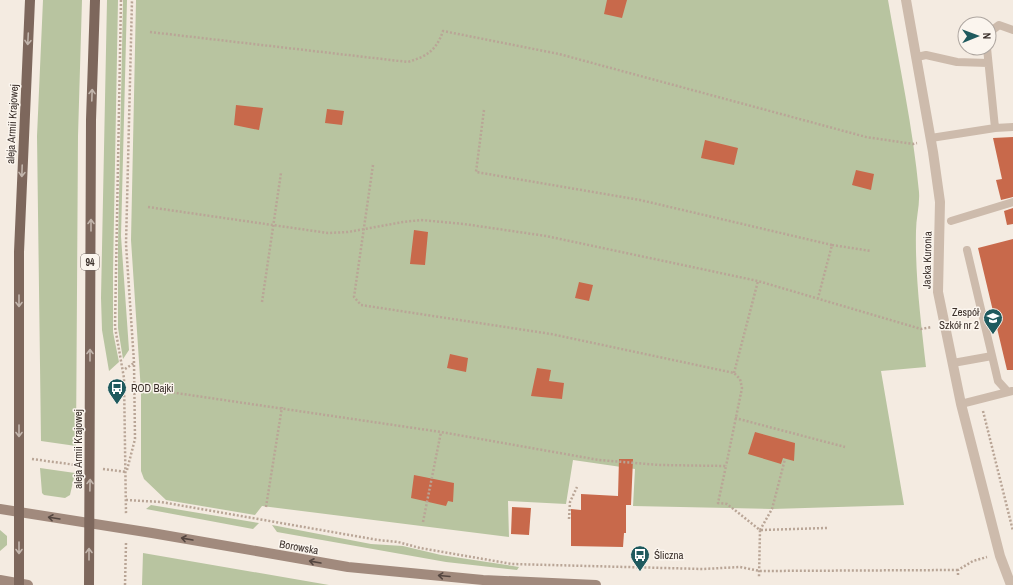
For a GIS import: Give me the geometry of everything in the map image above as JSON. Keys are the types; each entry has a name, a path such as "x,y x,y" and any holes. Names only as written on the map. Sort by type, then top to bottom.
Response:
{"main road":[{"name":"aleja Armii Krajowej","path":"22,584 19,512 19,252 30,0"},
{"name":"aleja Armii Krajowej","path":"89,585 91,128 95,0"}],"street":[{"name":"Jacka Kuronia","path":"906,0 931,138 940,202 938,292 961,404 1000,556 1011,585"},
{"name":"Borowska","path":"0,509 152,533 340,566 483,582 596,585"},
{"path":"0,580 22,584"}],"lane":[{"path":"997,27 999,25 1013,30"},
{"path":"917,57 926,55 958,62 988,63"},
{"path":"988,56 995,128"},
{"path":"931,138 995,128 1013,128"},
{"path":"950,221 1013,202"},
{"path":"967,250 998,381 1011,391"},
{"path":"953,363 992,356"},
{"path":"961,404 1011,391"}],"path":[{"path":"121,0 115,328 123,369 126,504"},
{"path":"126,472 135,439 134,362 126,244 132,0"},
{"path":"150,32 408,62 426,56 439,42 443,31 559,54 866,137 913,144"},
{"path":"484,110 476,172 640,200 832,245 871,251"},
{"path":"373,165 354,298 361,305 551,334 734,373 740,379 742,388 718,503 727,504 760,530 827,528"},
{"path":"262,302 281,173"},
{"path":"148,207 328,233 348,232 364,228 421,220 464,224 546,236 758,281 921,329"},
{"path":"818,298 832,245"},
{"path":"734,373 758,281"},
{"path":"123,369 134,362"},
{"path":"149,389 282,407 441,432 599,460 659,465 726,466"},
{"path":"266,507 282,407"},
{"path":"735,418 845,447"},
{"path":"423,522 441,432"},
{"path":"759,577 760,530 772,509 785,459"},
{"path":"38,460 80,466"},
{"path":"108,470 126,472"},
{"path":"569,519 570,502 577,487"},
{"path":"126,500 161,502 378,540 398,542 420,548 512,564 703,569 740,567 760,571 958,570 973,561 987,557"},
{"path":"125,552 125,585"},
{"path":"958,570 958,575"}],"green space":[{"path":"43,0 82,0 78,136 76,446 41,441 37,136"},
{"path":"107,0 118,0 113,332 119,362 109,371 102,330 101,298"},
{"path":"123,0 127,0 121,236 129,350 123,359 118,328 118,245"},
{"path":"136,0 888,0 909,120 919,192 916,226 916,265 926,367 881,371 904,505 772,509 633,506 635,469 573,460 566,504 508,501 509,537 262,506 255,515 166,500 144,479 141,471 141,392 131,240"},
{"path":"40,468 75,473 70,495 65,498 44,495 42,493"},
{"path":"151,505 259,523 253,529 146,509"},
{"path":"272,525 371,544 403,546 441,555 519,567 517,570 446,562 277,532"},
{"path":"0,530 7,536 7,545 0,551"},
{"path":"143,553 329,585 142,585"}],"building":[{"path":"607,0 627,0 622,18 604,14"},
{"path":"236,105 263,108 259,130 234,125"},
{"path":"327,109 344,111 342,125 325,123"},
{"path":"1013,137 1013,197 1001,200 996,180 1002,179 993,138"},
{"path":"705,140 738,148 734,165 701,158"},
{"path":"856,170 874,174 871,190 852,185"},
{"path":"1013,208 1013,224 1007,225 1004,211"},
{"path":"414,230 428,232 425,265 410,264"},
{"path":"1013,239 1013,370 1007,370 978,248"},
{"path":"579,282 593,285 589,301 575,298"},
{"path":"450,354 468,358 466,372 447,368"},
{"path":"537,368 551,370 549,381 564,383 562,399 531,396"},
{"path":"755,432 795,443 794,461 783,458 781,464 748,454"},
{"path":"619,459 633,459 631,505 626,505 626,533 624,533 623,547 571,546 571,509 581,510 581,494 618,496"},
{"path":"414,475 454,483 453,502 448,501 446,506 411,498"},
{"path":"512,507 531,508 529,535 511,534"}],"place":[{"name":"Zespół Szkół nr 2","path":"993,335"},
{"name":"ROD Bajki","path":"117,405"},
{"name":"Śliczna","path":"640,572"}]}
